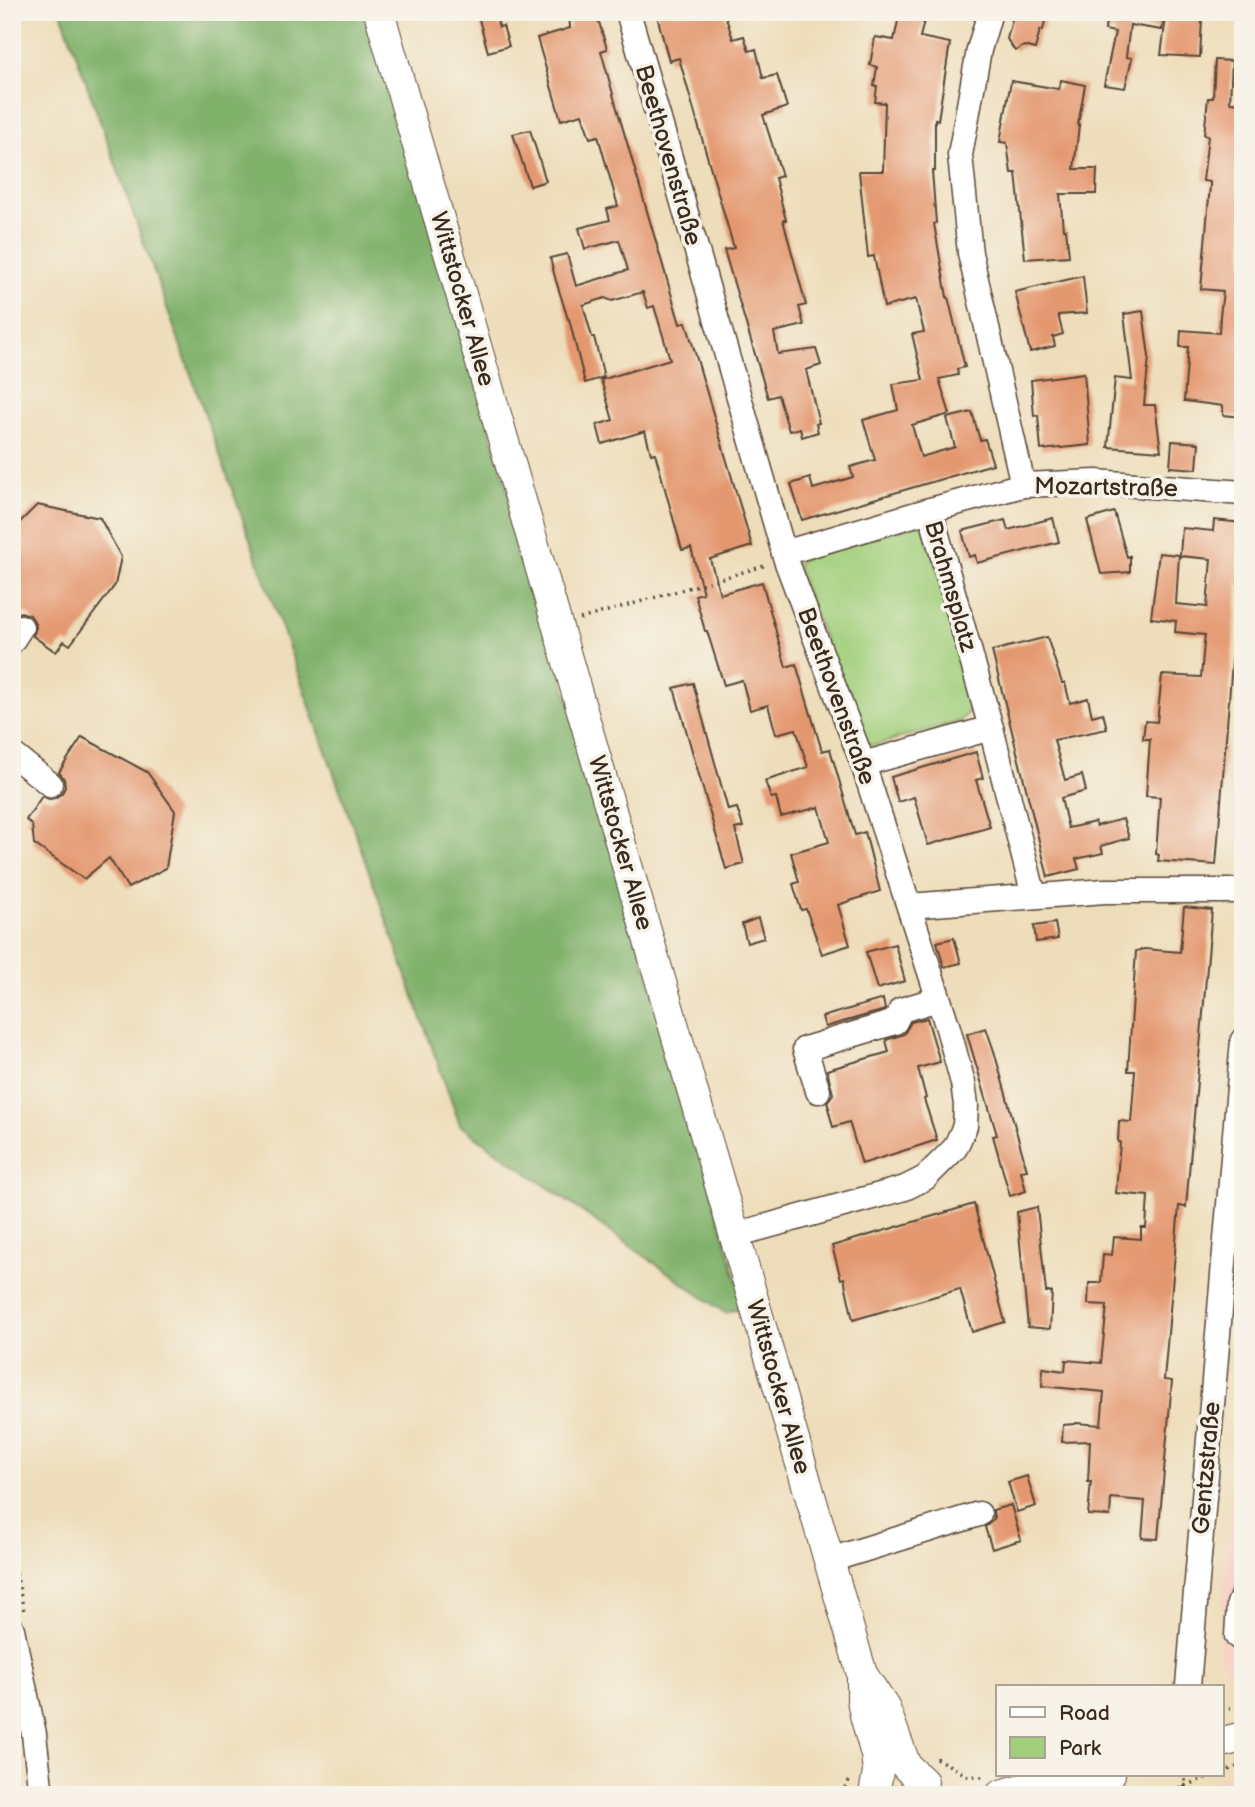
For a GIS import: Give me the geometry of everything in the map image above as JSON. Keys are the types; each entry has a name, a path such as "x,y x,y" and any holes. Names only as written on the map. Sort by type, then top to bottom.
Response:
{"main road":[{"name":"Wittstocker Allee","path":"379,12 862,1674"},
{"path":"862,1674 885,1709 906,1766 934,1778"},
{"path":"862,1674 865,1715 878,1772 874,1794"},
{"path":"1224,1742 1243,1737"},
{"path":"995,1784 1070,1789 1105,1776"},
{"path":"874,1794 889,1784 904,1780 934,1778"}],"street":[{"name":"Beethovenstraße","path":"628,12 785,556 863,764 938,999 963,1083 965,1105 965,1126 956,1147 925,1178 905,1188 735,1235"},
{"path":"990,12 979,50 960,155 970,253 1023,485"},
{"name":"Mozartstraße","path":"930,510 1023,485 1096,482 1243,493"},
{"name":"Brahmsplatz","path":"785,556 930,510 991,728 1034,896"},
{"path":"863,764 991,728"},
{"path":"12,754 50,784"},
{"path":"909,906 1105,891 1243,891"},
{"path":"818,1091 805,1049 895,1023 901,1010 938,999"},
{"name":"Gentzstraße","path":"1188,1685 1238,1140 1243,1040"},
{"path":"830,1560 979,1514"},
{"path":"1243,1594 1239,1604 1237,1636 1243,1640"},
{"path":"12,1629 34,1734 41,1795"}],"path":[{"path":"558,626 785,556"},
{"path":"1224,1709 1243,1706"},
{"path":"1224,1771 1243,1765"},
{"path":"1183,1795 1185,1776"},
{"path":"1151,1795 1211,1776"},
{"path":"934,1778 982,1777 995,1784"},
{"path":"1184,1786 1200,1795"}],"shaded area":[{"path":"1243,1362 1243,1675 1230,1674 1219,1657"},
{"path":"1243,1769 1243,1795 1210,1794 1212,1782"}],"green space":[{"path":"61,12 369,12 745,1307 725,1313 460,1125"},
{"path":"920,523 927,531 972,695 970,710 960,721 875,745 868,744 863,739 797,568 799,560"}],"building":[{"path":"477,12 495,12 509,46 488,52"},
{"path":"569,12 596,12 607,49 601,51 616,105 680,324 686,322 752,546 710,559 720,594 762,582 786,667 796,664 822,751 830,749 855,835 865,832 880,891 838,905 850,945 822,954 806,909 801,910 793,884 799,882 791,853 829,842 819,807 781,817 776,797 771,798 765,781 808,767 796,729 776,734 768,705 750,710 742,680 724,685 695,595 703,593 691,548 682,550 655,453 651,454 645,431 602,444 597,425 613,420 601,380 670,359 654,306 648,308 643,292 612,301 605,298 583,305 604,377 585,383 569,319 556,281 550,258 567,254 576,286 628,270 619,240 585,249 579,228 610,220 607,209 618,206 598,136 590,138 582,114 561,120 537,38 570,28"},
{"path":"656,12 724,12 733,39 744,36 749,51 756,49 763,78 777,75 787,107 763,115 782,176 775,178 786,220 783,220 806,305 799,307 804,325 774,332 778,354 816,349 821,365 806,370 819,423 816,424 818,432 802,437 800,428 789,431 778,395 768,398 724,250 734,248 679,58 669,61"},
{"path":"1014,12 1047,12 1035,49 1024,46 1015,51 1007,39"},
{"path":"1107,12 1164,12 1162,30 1130,25 1126,57 1132,58 1125,88 1104,85 1115,32 1105,30"},
{"path":"899,16 924,21 920,37 950,43 938,120 935,119 935,171 932,171 934,224 947,297 965,367 957,369 958,375 939,379 950,414 912,425 921,457 955,447 947,418 972,412 980,440 985,439 993,464 802,520 791,484 810,478 813,489 853,477 850,467 875,460 863,420 898,410 893,384 923,380 912,334 924,332 916,299 884,307 874,256 868,257 859,171 883,171 885,103 875,102 877,67 870,65 875,37 894,40"},
{"path":"1166,17 1202,19 1200,57 1161,55"},
{"path":"1215,60 1232,61 1230,102 1243,103 1243,417 1223,415 1223,406 1184,401 1188,347 1180,347 1181,330 1219,333 1223,291 1201,289 1210,186 1210,182 1203,181 1208,136 1204,135 1208,98 1213,98"},
{"path":"1061,80 1085,85 1074,169 1097,169 1096,194 1060,194 1069,256 1025,259 1016,173 1011,173 1007,143 1000,142 1011,81 1059,89"},
{"path":"530,130 546,181 530,186 513,134"},
{"path":"1083,276 1087,313 1058,315 1063,334 1053,337 1055,346 1030,352 1015,292"},
{"path":"1143,311 1149,357 1144,405 1155,405 1161,451 1108,447 1115,378 1132,380 1124,314"},
{"path":"1084,373 1090,445 1041,450 1038,415 1034,416 1031,380"},
{"path":"1172,441 1199,443 1197,469 1170,467"},
{"path":"37,505 100,518 121,557 115,585 70,645 64,641 56,652 33,636 36,627 30,615 21,612 12,615 12,530"},
{"path":"1114,512 1127,557 1130,556 1130,572 1101,574 1087,520"},
{"path":"1053,518 1059,542 977,563 975,555 969,557 962,531 1005,520 1008,530"},
{"path":"1214,520 1243,523 1216,865 1158,861 1159,855 1156,854 1160,797 1146,796 1150,739 1143,739 1145,721 1157,722 1162,675 1201,677 1205,635 1175,632 1176,621 1151,618 1159,553 1179,555 1176,604 1207,607 1211,559 1180,556 1182,528 1213,531"},
{"path":"1047,637 1070,703 1088,698 1092,716 1103,713 1107,729 1054,740 1065,780 1082,775 1086,791 1061,798 1068,828 1095,822 1096,826 1123,819 1129,838 1101,846 1103,853 1076,859 1079,869 1048,877 992,651"},
{"path":"693,683 728,810 737,808 743,827 735,829 744,864 726,869 674,688"},
{"path":"82,737 147,772 175,811 166,868 128,888 109,858 84,879 34,844 32,825 26,820 42,796 49,799 62,793 65,787 64,779 59,772"},
{"path":"976,752 983,778 976,780 990,827 928,845 914,797 898,802 891,777"},
{"path":"1184,907 1212,910 1186,1207 1179,1206 1164,1380 1172,1381 1158,1539 1142,1538 1145,1501 1111,1498 1110,1516 1088,1515 1091,1482 1088,1482 1090,1441 1062,1442 1063,1425 1101,1425 1104,1392 1042,1386 1043,1368 1065,1371 1066,1360 1101,1363 1107,1305 1088,1304 1089,1283 1101,1283 1103,1254 1112,1255 1114,1237 1141,1239 1141,1228 1146,1228 1148,1196 1116,1193 1119,1121 1131,1122 1135,1071 1128,1071 1136,951 1144,949 1180,952"},
{"path":"758,918 764,938 747,943 742,924"},
{"path":"1055,923 1058,939 1036,942 1034,926"},
{"path":"954,938 961,963 944,967 937,942"},
{"path":"895,944 905,981 877,989 866,952"},
{"path":"883,999 885,1010 825,1027 822,1017"},
{"path":"927,1018 940,1062 918,1068 926,1098 924,1099 937,1140 862,1164 849,1122 833,1127 827,1102 833,1094 827,1070 889,1052 886,1040 904,1034 911,1022"},
{"path":"986,1028 1027,1170 1021,1171 1026,1191 1010,1196 993,1136 997,1135 967,1034"},
{"path":"974,1204 1005,1322 972,1332 960,1289 853,1320 844,1278 841,1279 832,1246"},
{"path":"1037,1207 1046,1292 1052,1292 1050,1329 1028,1327 1017,1212"},
{"path":"1027,1476 1036,1506 1017,1512 1008,1482"},
{"path":"1011,1505 1021,1540 992,1549 985,1527 994,1519 993,1510"}]}
